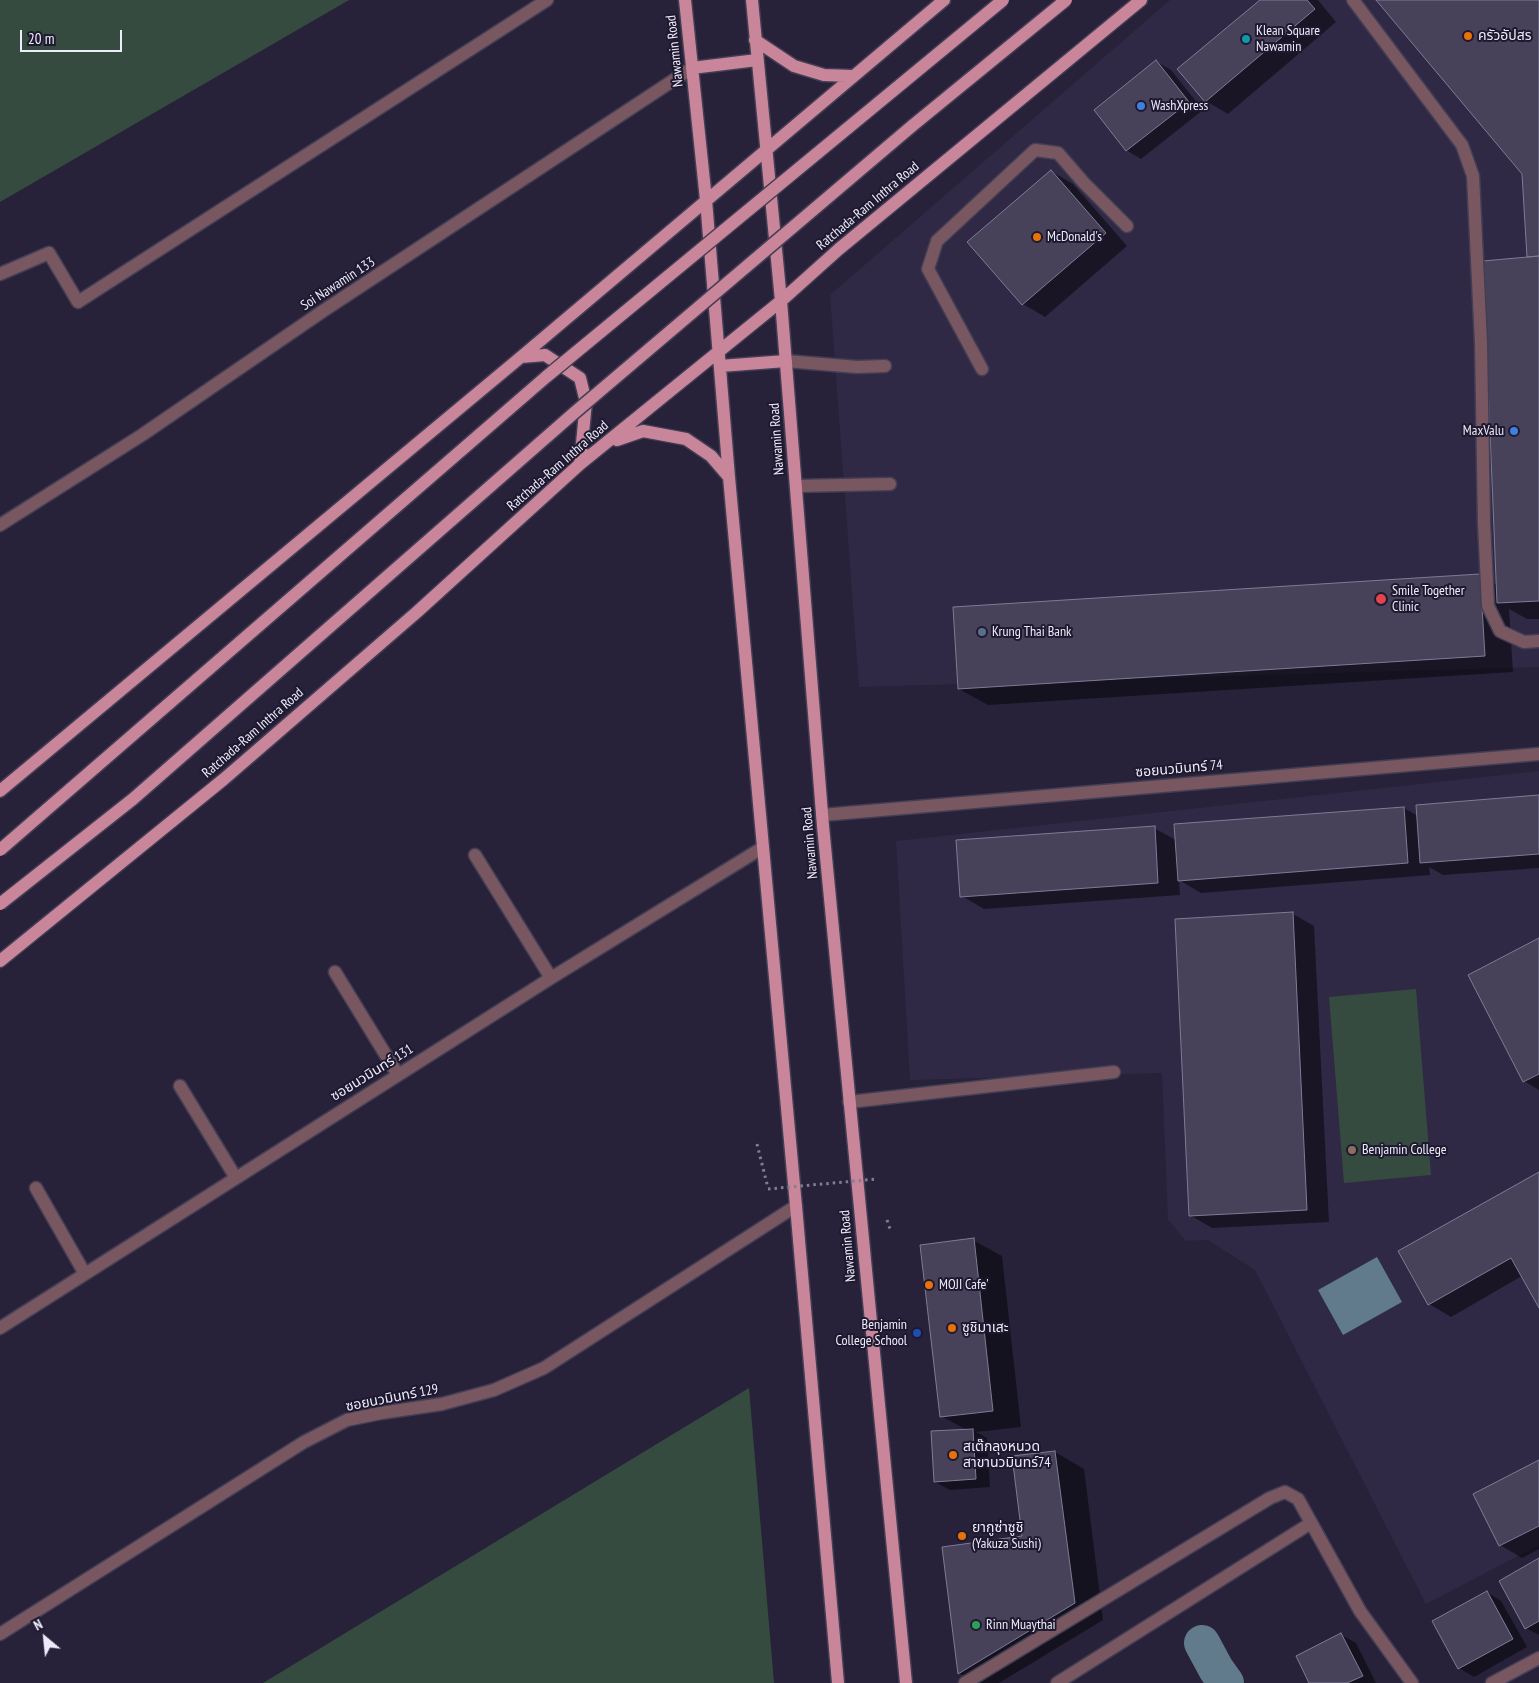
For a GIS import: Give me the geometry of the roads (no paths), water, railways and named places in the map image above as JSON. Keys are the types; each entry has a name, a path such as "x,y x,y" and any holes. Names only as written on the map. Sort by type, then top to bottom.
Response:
{"main road":[{"name":"Nawamin Road","path":"685,0 706,200 729,478 838,1683"},
{"name":"Nawamin Road","path":"752,0 781,300 822,815 906,1683"},
{"path":"0,791 521,357 944,0"},
{"path":"0,850 546,377 1004,0"},
{"path":"0,904 133,799 582,406 912,126 1066,0"},
{"name":"Ratchada-Ram Inthra Road","path":"0,961 232,772 417,612 580,464 781,300 839,248 1141,0"},
{"path":"755,40 794,66 824,75 852,76"},
{"path":"692,68 757,60"},
{"path":"521,357 545,355 580,378 586,402 580,464"},
{"path":"720,366 786,361"},
{"path":"607,443 643,430 686,439 711,456 729,478"}],"street":[{"path":"0,274 49,253 78,302 548,0"},
{"path":"1353,0 1462,146 1473,176 1488,606 1500,631 1524,642 1539,641"},
{"name":"Soi Nawamin 133","path":"0,525 142,435 324,311 692,68"},
{"path":"982,369 928,269 937,242 1035,150 1058,153 1127,226"},
{"path":"786,361 885,366"},
{"path":"796,486 890,484"},
{"name":"ซอยนวมินทร์ 74","path":"822,815 1539,754"},
{"name":"ซอยนวมินทร์ 131","path":"0,1328 398,1074 762,848"},
{"path":"474,855 551,978"},
{"path":"335,972 398,1074"},
{"path":"850,1102 1114,1072"},
{"path":"180,1086 236,1178"},
{"path":"36,1188 85,1274"},
{"name":"ซอยนวมินทร์ 129","path":"0,1634 304,1442 347,1420 442,1404 494,1390 544,1368 796,1206"},
{"path":"965,1683 1270,1498 1285,1492 1298,1499 1360,1611 1412,1683"},
{"path":"1057,1683 1311,1523"},
{"path":"1492,1683 1539,1658"}],"water":[{"path":"1377,1257 1402,1302 1343,1335 1318,1290"}],"waterway":[{"path":"1202,1643 1226,1683"}],"place":[{"name":"ครัวอัปสร","path":"1468,36"},
{"name":"Klean Square Nawamin","path":"1246,39"},
{"name":"WashXpress","path":"1141,106"},
{"name":"McDonald's","path":"1037,237"},
{"name":"MaxValu","path":"1514,431"},
{"name":"Smile Together Clinic","path":"1381,599"},
{"name":"Krung Thai Bank","path":"982,632"},
{"name":"Benjamin College","path":"1352,1150"},
{"name":"MOJI Cafe'","path":"929,1285"},
{"name":"ซูชิมาเสะ","path":"952,1328"},
{"name":"Benjamin College School","path":"917,1333"},
{"name":"สเต๊กลุงหนวด สาขานวมินทร์74","path":"953,1455"},
{"name":"ยากูซ่าซูชิ (Yakuza Sushi)","path":"962,1536"},
{"name":"Rinn Muaythai","path":"976,1625"}]}
